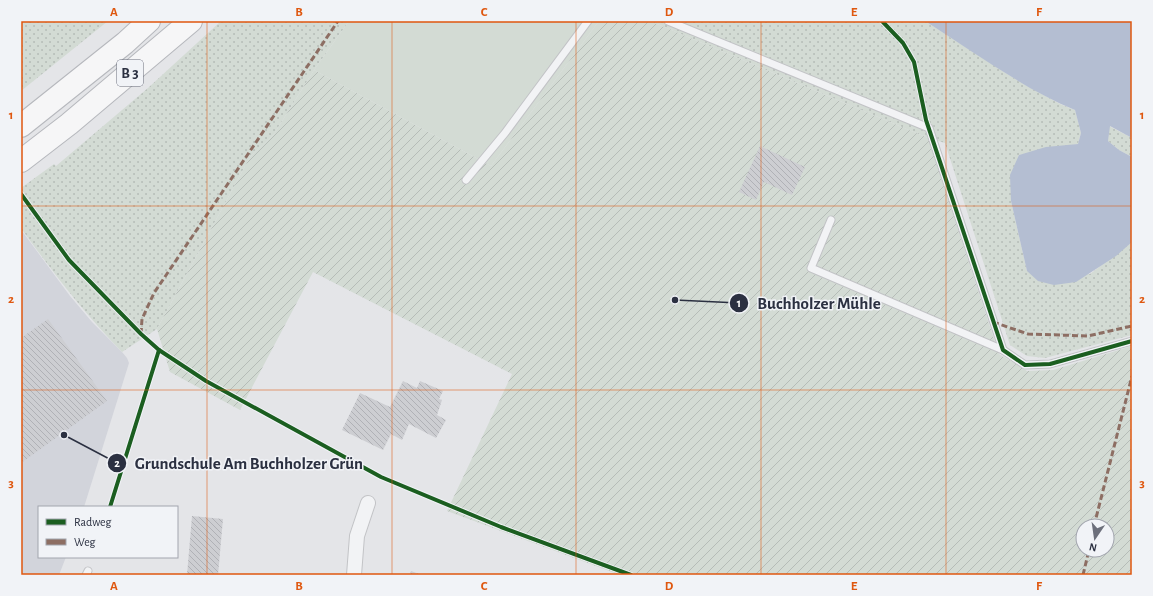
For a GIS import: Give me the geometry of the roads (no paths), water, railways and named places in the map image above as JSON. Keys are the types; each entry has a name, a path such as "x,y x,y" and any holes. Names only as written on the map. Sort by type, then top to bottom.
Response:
{"highway":[{"name":"B 3","path":"21,126 149,21"},
{"name":"B 3","path":"21,160 69,124 191,21"}],"street":[{"path":"354,575 357,536 368,503"}],"lane":[{"path":"466,180 505,133 588,21"},
{"path":"668,21 929,128 1003,350"},
{"path":"831,220 811,268 1003,350 1025,364 1050,364 1132,341"}],"water":[{"path":"925,21 1132,21 1132,138 1110,126 1108,141 1119,150 1132,157 1132,242 1116,256 1076,282 1054,285 1038,281 1027,271 1011,201 1010,175 1019,155 1046,147 1078,144 1081,133 1075,110 1017,80"}],"place":[{"name":"Buchholzer Mühle","path":"675,300"},
{"name":"Grundschule Am Buchholzer Grün","path":"64,435"}]}
